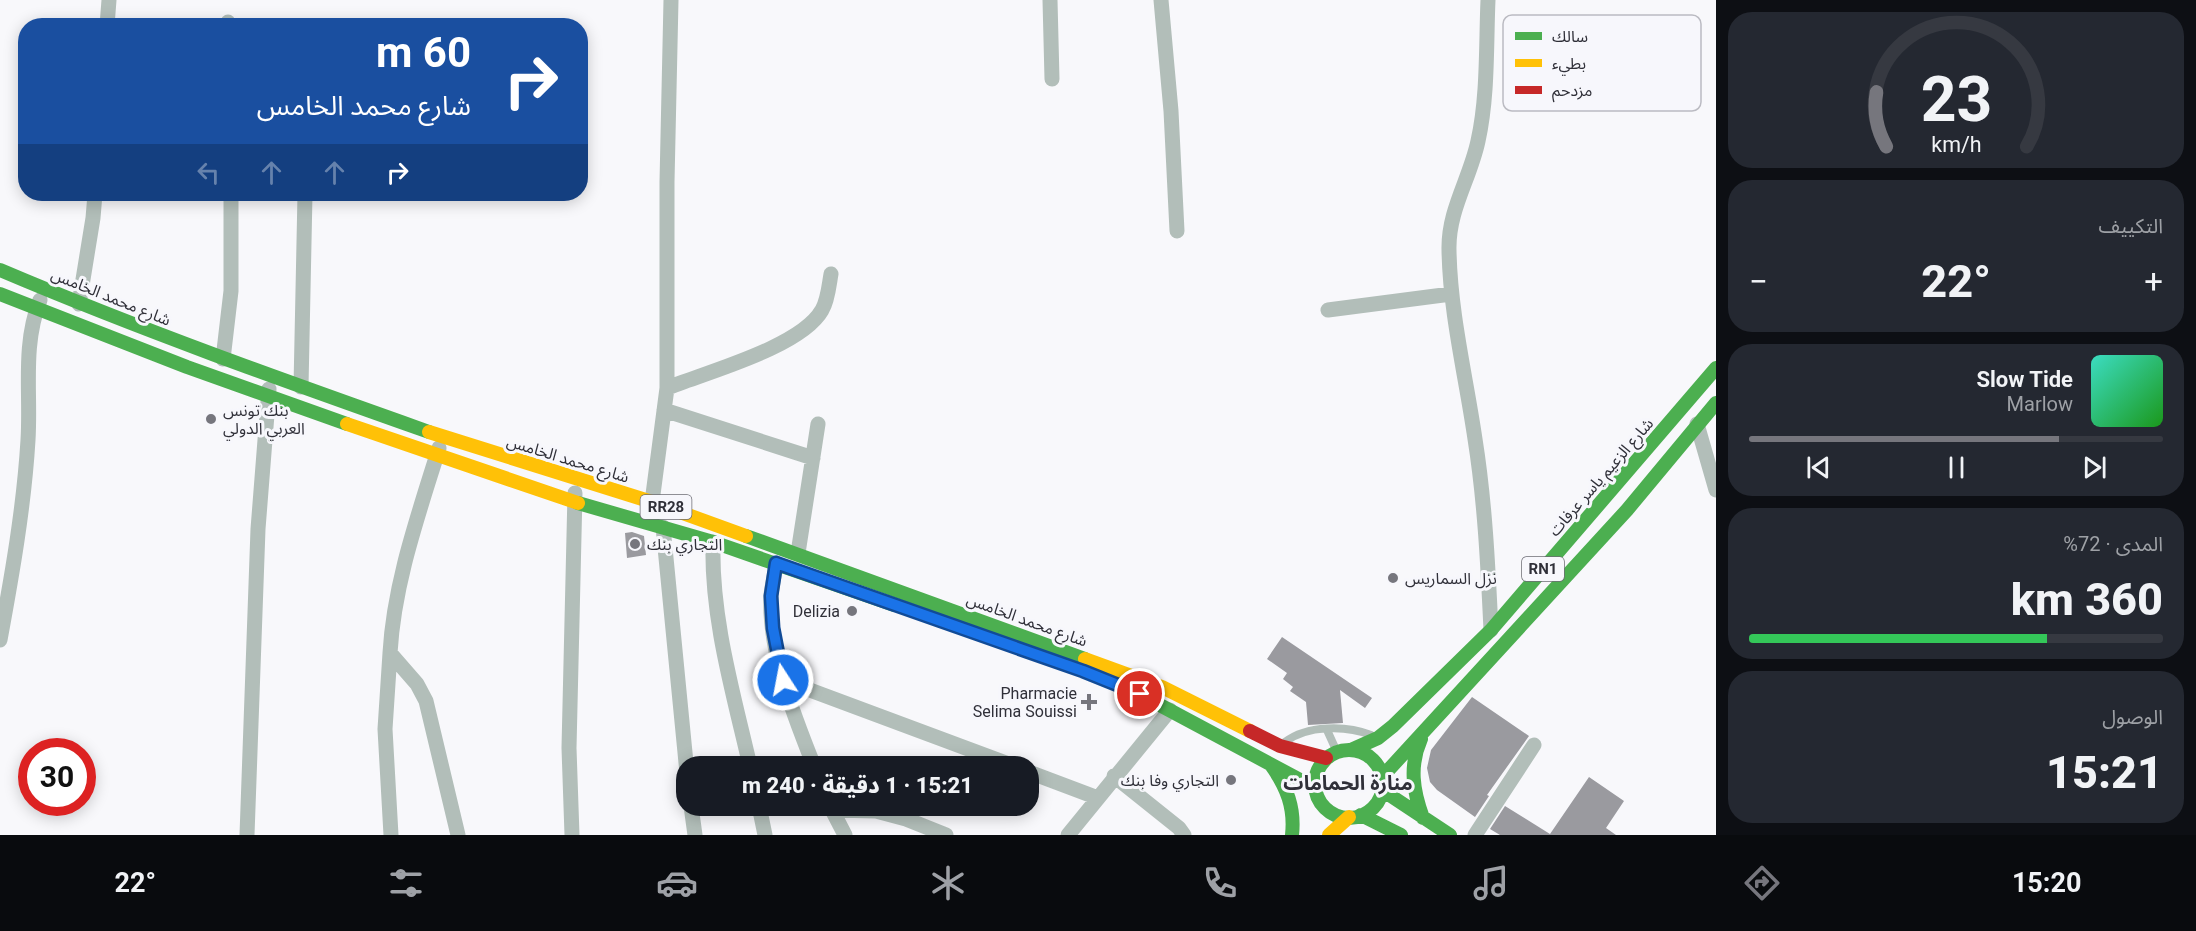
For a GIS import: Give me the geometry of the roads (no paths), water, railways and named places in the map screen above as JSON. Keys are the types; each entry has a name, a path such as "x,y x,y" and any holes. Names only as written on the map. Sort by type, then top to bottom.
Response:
{"main road":[{"name":"شارع محمد الخامس","path":"0,270 79,304 270,376 442,437 652,502 798,553 1162,687 1280,746 1338,753"},
{"name":"شارع محمد الخامس","path":"0,294 36,310 436,456 575,502 776,563 1125,686 1268,762 1317,792"},
{"name":"شارع الزعيم ياسر عرفات","path":"1338,753 1378,738 1408,713 1491,630 1716,368"},
{"name":"RN1","path":"1329,835 1355,816 1371,810 1378,801 1382,784 1431,723 1619,518 1716,403"},
{"path":"1423,818 1414,794 1412,769 1418,745 1431,723"},
{"path":"1298,835 1317,792 1316,777 1338,753 1371,758 1378,767 1382,784 1423,818 1450,835"},
{"path":"1268,762 1283,780 1292,802 1294,825 1292,835"},
{"path":"1317,792 1330,812 1355,816 1401,835"}],"street":[{"path":"108,18 109,0"},
{"path":"652,502 667,388 667,182 671,0"},
{"path":"1050,0 1052,79"},
{"path":"1161,0 1171,111 1177,231"},
{"path":"1488,0 1482,123 1478,144 1449,230 1451,294 1476,442 1491,630"},
{"path":"79,304 94,201"},
{"path":"223,358 231,291 231,201"},
{"path":"301,387 305,201"},
{"path":"667,388 773,347 804,330 824,308 831,274"},
{"path":"0,640 6,562 26,459 27,356 36,310 44,288"},
{"path":"1328,310 1451,294"},
{"path":"247,835 258,529 270,376"},
{"path":"664,410 813,458"},
{"path":"798,553 818,424"},
{"path":"1697,424 1716,490"},
{"path":"391,835 385,729 392,618 399,582 442,437"},
{"path":"572,835 570,748 576,480"},
{"path":"663,527 685,756"},
{"path":"713,542 713,590 718,621 748,756"},
{"path":"776,563 772,607 773,628 783,680 810,756"},
{"path":"390,654 417,684 426,701 458,835"},
{"path":"783,680 987,756"},
{"path":"1068,835 1170,710"},
{"path":"1475,835 1534,746"},
{"path":"1039,776 1098,798"},
{"path":"1114,776 1179,828 1184,835"},
{"path":"692,816 695,835"},
{"path":"761,816 765,835"},
{"path":"835,816 845,835"},
{"path":"895,816 946,835"}],"lane":[{"path":"1280,746 1298,733 1351,728 1378,738"},
{"path":"1328,730 1338,753"}],"place":[{"name":"بنك تونس العربي الدولي","path":"211,419"},
{"name":"التجاري بنك","path":"635,544"},
{"name":"نزل السماريس","path":"1393,578"},
{"name":"Delizia","path":"852,611"},
{"name":"Pharmacie Selima Souissi","path":"1089,702"},
{"name":"التجاري وفا بنك","path":"1231,780"}],"district":[{"name":"منارة الحمامات","path":"1348,783"}]}
